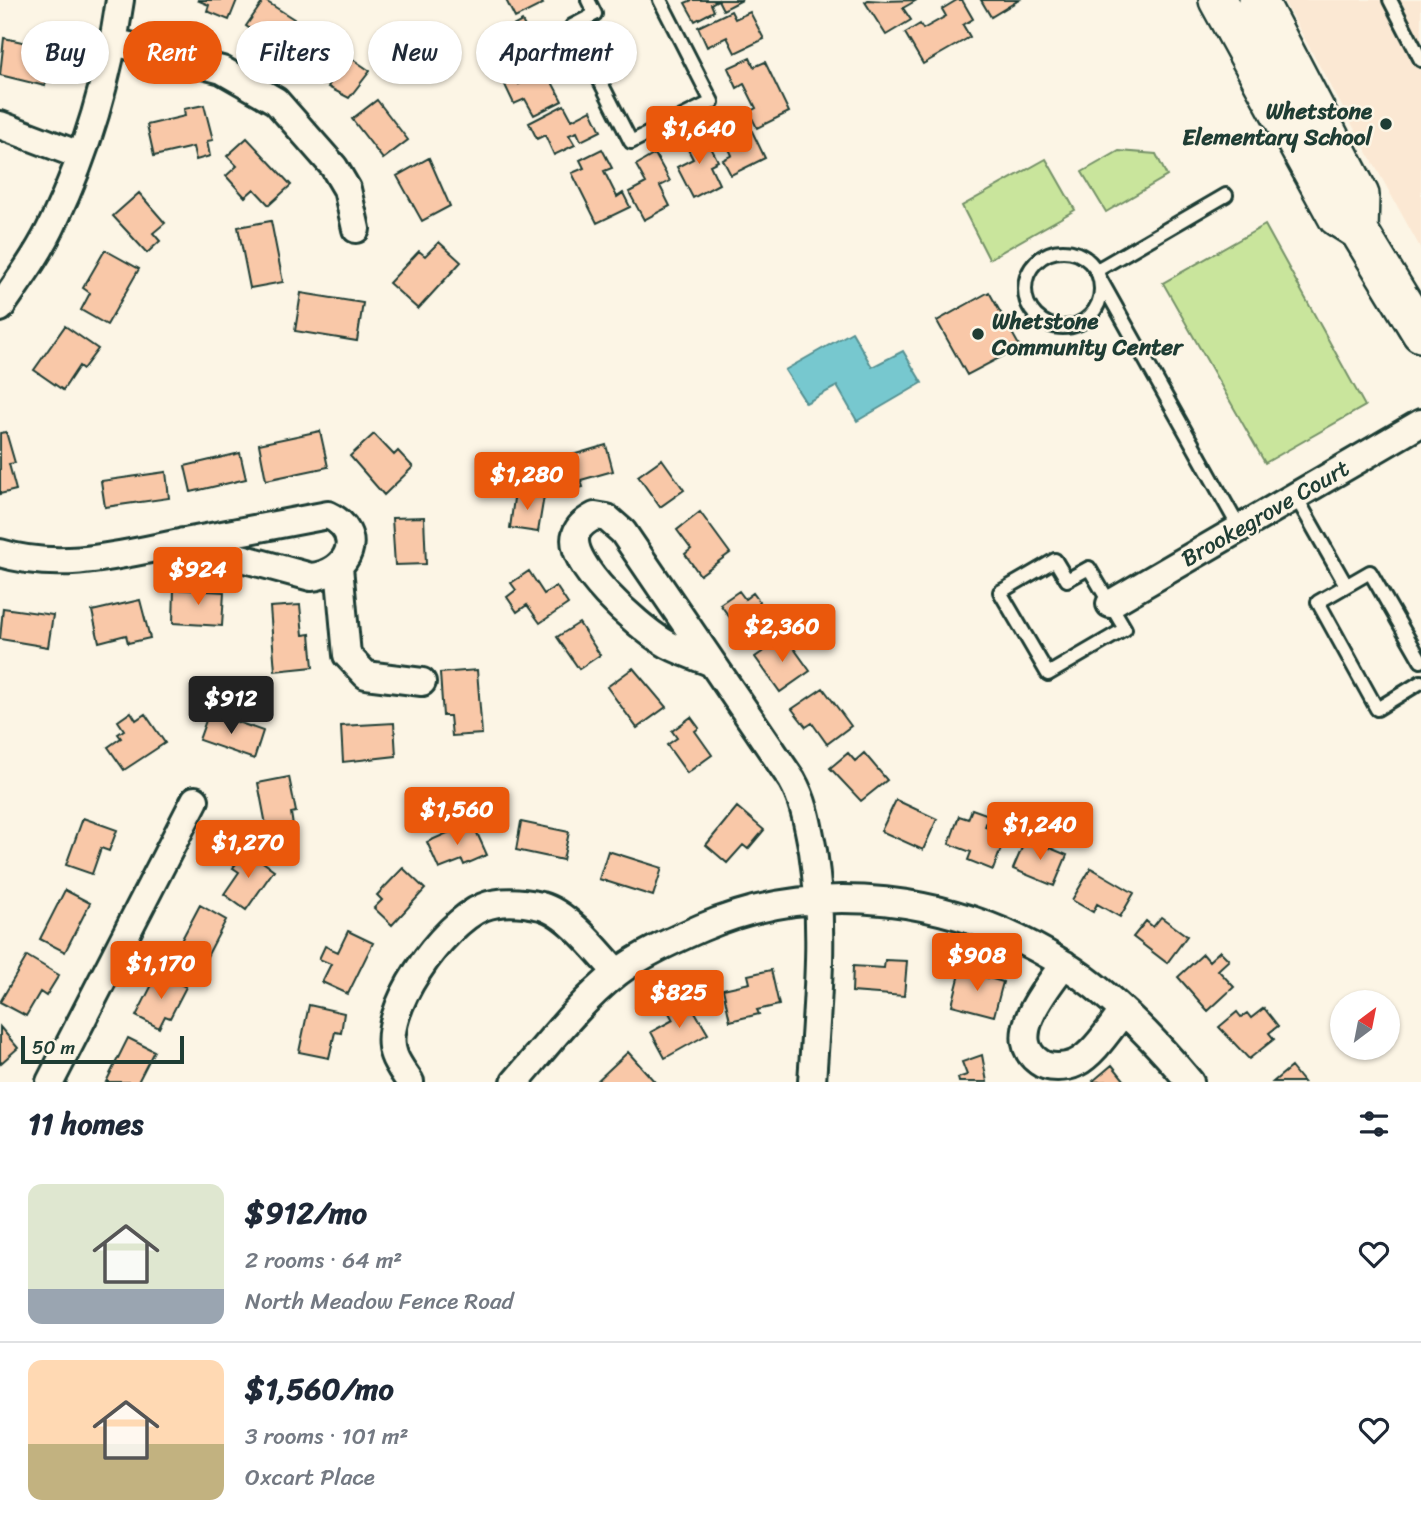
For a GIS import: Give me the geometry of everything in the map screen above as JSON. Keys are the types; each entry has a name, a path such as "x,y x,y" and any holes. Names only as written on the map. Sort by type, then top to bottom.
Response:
{"street":[{"path":"0,308 54,222 100,99 114,42 120,0"},
{"path":"1218,0 1336,217 1359,231 1421,333"},
{"path":"1258,0 1360,195 1359,231"},
{"path":"114,42 222,70 276,102 334,167 347,189 356,229"},
{"path":"0,125 79,155"},
{"name":"Brookegrove Court","path":"1110,604 1421,423"},
{"path":"0,553 23,560 76,562 183,542 328,515 341,521 348,536 349,551 339,567 328,575 311,576 183,542"},
{"path":"712,663 663,642 621,610 592,574 576,548 576,535 583,523 595,516 607,518 623,532 712,663 801,796 820,897 821,939 812,1082"},
{"path":"339,567 347,655 366,674 422,682"},
{"path":"50,1082 195,800"},
{"path":"515,1082 553,1038 617,973 718,921 820,897 902,904 969,919 1033,946 1064,964 1123,1012 1190,1082"},
{"path":"411,1082 393,1053 393,1014 412,978 433,952 460,924 482,908 505,902 544,907 578,930 617,973"},
{"path":"1064,964 1028,1021 1029,1049 1040,1063 1058,1067 1076,1063 1123,1012"}],"lane":[{"path":"588,0 596,14 572,26 631,142 712,102 660,0"},
{"path":"1390,0 1421,60"},
{"path":"1098,274 1226,195"},
{"path":"1098,274 1100,298 1096,307 1088,317 1070,326 1050,325 1040,319 1026,299 1028,274 1035,263 1051,252 1069,251 1081,255 1098,274 1240,529"},
{"path":"1296,497 1346,585"},
{"path":"1055,560 1067,580 1089,568 1110,604 1125,629 1048,674 1000,592 1055,560"},
{"path":"1421,661 1370,572 1318,602 1377,709 1421,682"}],"shaded area":[{"name":"Whetstone Elementary School","path":"1283,0 1421,0 1421,249"}],"green space":[{"path":"1119,151 1156,154 1167,176 1106,212 1082,172"},
{"path":"1046,159 1075,210 989,259 962,206"},
{"path":"1265,225 1365,406 1265,463 1163,283"}],"water":[{"path":"852,332 872,367 903,351 922,383 857,421 837,386 806,403 785,370"}],"building":[{"path":"197,0 237,0 229,20 207,11 209,5"},
{"path":"264,0 297,21 249,21"},
{"path":"506,0 540,0 543,4 515,18"},
{"path":"692,0 718,0 711,4 714,11 695,21 685,3"},
{"path":"718,0 742,0 723,10"},
{"path":"917,0 903,8 911,20 886,35 865,2"},
{"path":"962,0 973,19 963,25 970,37 923,64 905,33 920,24 923,29 946,16 942,9"},
{"path":"981,0 1019,0 991,17"},
{"path":"731,11 735,19 750,12 764,39 735,53 727,37 707,47 698,27"},
{"path":"4,38 21,42 21,80 0,75"},
{"path":"750,58 754,67 765,62 789,112 757,128 749,112 756,108 744,84 737,88 728,68"},
{"path":"354,60 368,70 368,74 349,98 328,87 330,84 354,84"},
{"path":"553,84 562,101 534,115 525,99 514,104 505,85"},
{"path":"377,100 408,140 383,159 352,119"},
{"path":"204,105 213,140 207,141 210,156 196,160 193,147 154,156 147,125 185,116 184,109"},
{"path":"564,105 572,120 591,110 601,131 581,141 577,132 569,135 575,145 554,155 545,135 537,139 529,123"},
{"path":"728,119 737,136 751,129 765,158 731,175 723,160 732,155 726,143 719,147 709,128"},
{"path":"703,132 718,161 710,165 719,184 693,198 677,167 693,159 684,142"},
{"path":"247,138 291,185 269,205 254,189 245,197 226,176 237,166 227,156"},
{"path":"602,149 612,168 604,171 617,197 623,193 630,207 597,223 572,173 584,168 580,160"},
{"path":"655,154 670,181 660,186 670,206 644,220 629,192 646,183 636,165"},
{"path":"429,158 450,206 422,221 397,176"},
{"path":"139,193 165,223 153,233 160,241 147,253 113,216"},
{"path":"271,221 283,282 250,288 238,227"},
{"path":"439,242 461,262 418,309 389,283 419,251 425,256"},
{"path":"105,250 139,269 107,325 81,310 90,293 83,288"},
{"name":"Whetstone Community Center","path":"989,292 1020,347 967,375 937,321"},
{"path":"301,293 363,303 357,341 295,331"},
{"path":"65,326 98,349 83,369 79,366 63,390 34,370"},
{"path":"320,431 328,467 266,480 259,444"},
{"path":"6,432 15,463 9,464 16,490 0,494 0,433"},
{"path":"374,434 394,455 398,451 413,467 384,495 350,456"},
{"path":"606,445 613,471 581,480 583,487 568,491 561,468 572,465 569,456"},
{"path":"240,453 246,479 191,492 185,466"},
{"path":"662,459 684,490 660,507 638,476"},
{"path":"166,472 169,498 105,507 101,481"},
{"path":"515,491 544,496 538,532 510,528"},
{"path":"700,512 730,553 700,575 685,554 691,549 677,530"},
{"path":"424,517 426,564 395,565 392,518"},
{"path":"529,571 544,594 556,586 568,604 540,623 527,605 517,612 507,597 516,590 511,583"},
{"path":"174,589 224,592 222,626 173,623"},
{"path":"739,591 745,599 753,593 771,617 744,637 720,604"},
{"path":"140,600 150,638 128,643 126,635 99,642 92,611"},
{"path":"300,605 303,635 310,634 313,667 275,671 270,607"},
{"path":"3,608 53,615 48,647 0,639"},
{"path":"579,623 600,655 579,669 557,637"},
{"path":"785,636 810,671 780,692 755,657"},
{"path":"633,668 666,707 637,728 607,687"},
{"path":"477,670 482,734 452,736 450,716 443,716 440,673"},
{"path":"823,688 851,726 827,744 812,723 806,727 792,709"},
{"path":"131,712 136,720 145,714 165,743 124,770 108,747 121,738 118,734 124,730 118,721"},
{"path":"209,712 263,731 254,759 199,740"},
{"path":"691,717 699,728 695,731 712,755 687,773 667,745 677,738 672,731"},
{"path":"394,723 396,756 343,762 341,726"},
{"path":"848,753 855,761 864,753 887,780 861,801 830,768"},
{"path":"289,777 296,812 291,813 293,826 267,830 258,783"},
{"path":"896,800 937,819 923,850 881,831"},
{"path":"737,807 764,830 748,849 743,845 727,863 706,845"},
{"path":"972,809 989,815 985,827 1006,835 993,870 968,860 971,852 949,844 959,816 968,819"},
{"path":"83,818 117,830 109,851 101,848 92,874 66,865"},
{"path":"472,822 487,855 464,865 462,860 439,869 427,842"},
{"path":"521,822 569,832 563,860 516,850"},
{"path":"1026,838 1067,855 1054,886 1013,869"},
{"path":"246,850 274,870 246,910 224,894 239,872 233,868"},
{"path":"608,851 662,868 653,896 599,879"},
{"path":"403,868 425,889 392,925 374,908 382,900 377,895"},
{"path":"1091,868 1134,893 1120,917 1097,904 1093,912 1072,900"},
{"path":"65,890 90,903 65,952 40,939"},
{"path":"200,905 226,920 200,970 173,956"},
{"path":"1161,917 1187,936 1167,963 1133,937 1146,921 1153,927"},
{"path":"348,931 373,943 348,994 322,982 331,964 319,959 325,946 338,952"},
{"path":"1220,951 1229,960 1218,970 1234,987 1208,1011 1178,977 1203,954 1209,961"},
{"path":"27,956 59,975 46,996 40,992 26,1016 0,1002"},
{"path":"885,960 907,961 904,996 852,992 853,966 884,968"},
{"path":"771,970 779,1005 757,1010 759,1014 730,1021 723,989 750,983 748,975"},
{"path":"961,970 1003,982 994,1016 952,1005"},
{"path":"158,973 186,987 170,1018 165,1016 159,1028 136,1016"},
{"path":"688,1000 708,1034 665,1058 651,1032 673,1020 668,1011"},
{"path":"309,1005 344,1013 341,1033 335,1032 329,1058 299,1052"},
{"path":"1264,1008 1278,1026 1269,1033 1274,1039 1249,1059 1219,1027 1237,1012 1241,1017 1247,1013 1251,1018"},
{"path":"0,1027 18,1048 0,1064"},
{"path":"128,1038 154,1051 138,1082 106,1082"},
{"path":"628,1052 655,1082 596,1082"},
{"path":"982,1055 987,1082 959,1082 958,1078 967,1075 962,1062"},
{"path":"1112,1065 1125,1081 1093,1081"},
{"path":"1291,1067 1303,1082 1273,1082"}],"place":[{"name":"Whetstone Elementary School","path":"1386,124"},
{"name":"Whetstone Community Center","path":"978,334"}]}
